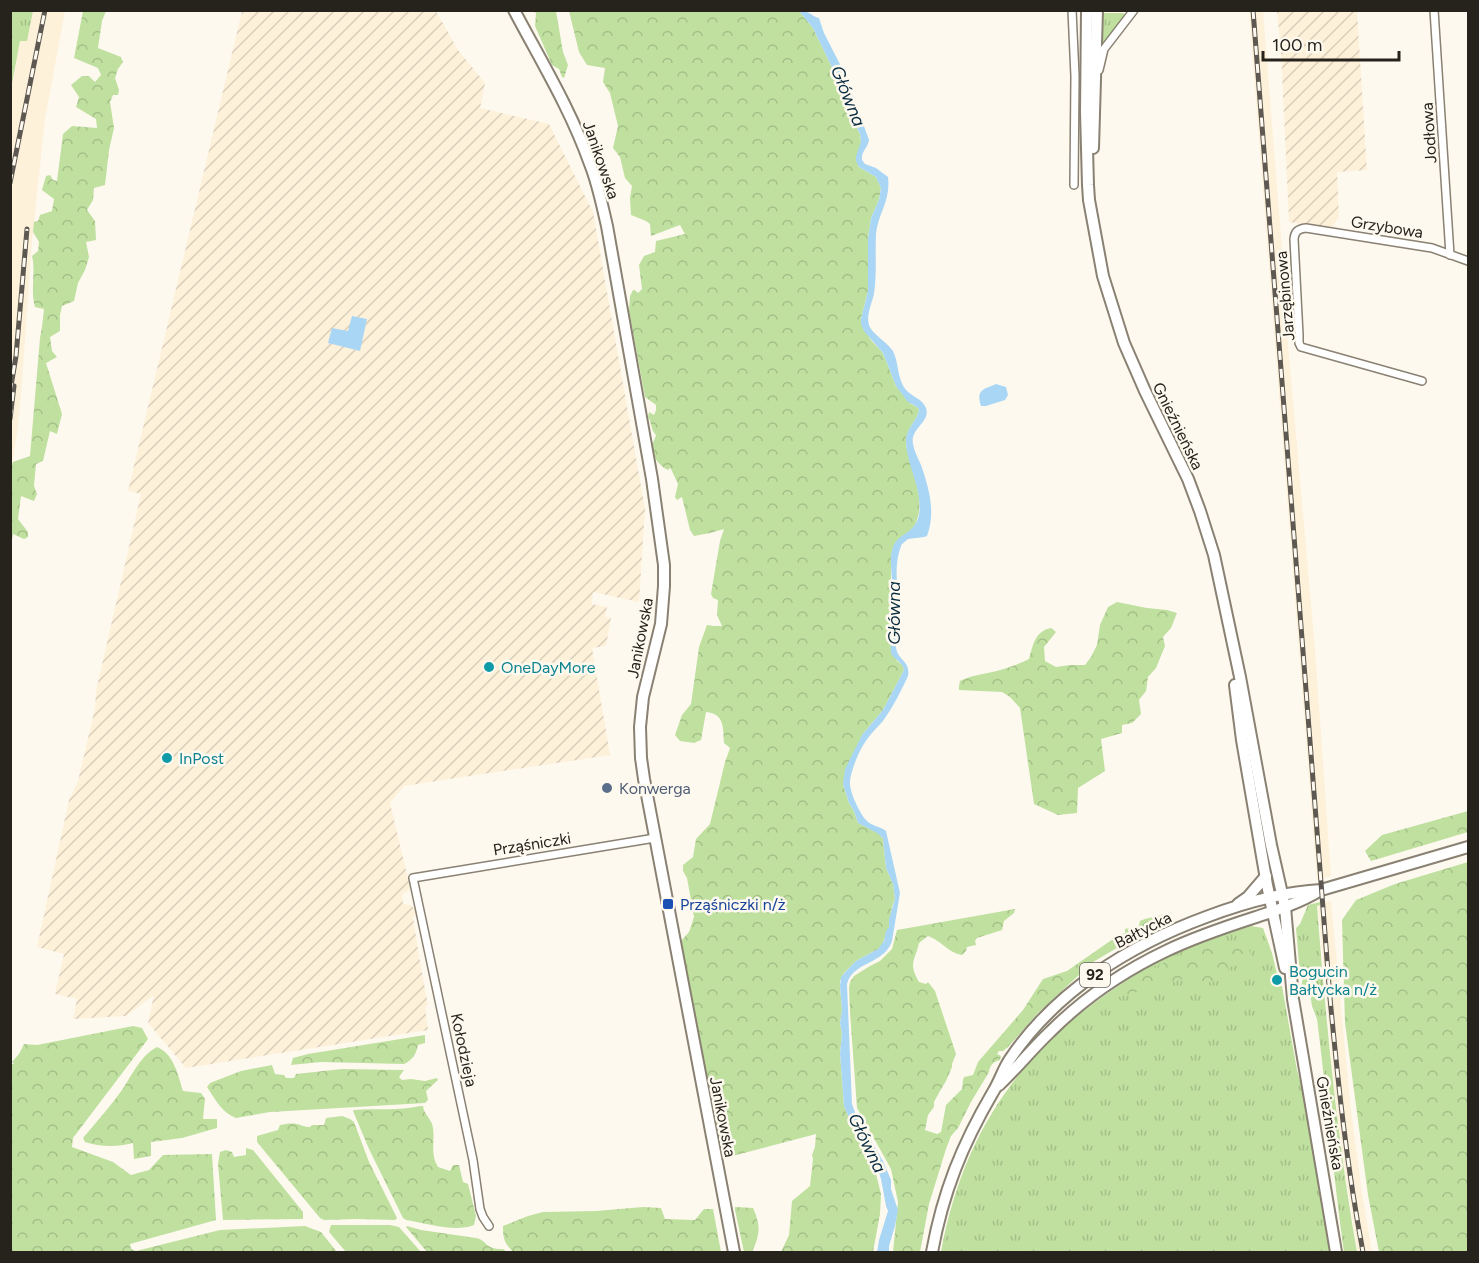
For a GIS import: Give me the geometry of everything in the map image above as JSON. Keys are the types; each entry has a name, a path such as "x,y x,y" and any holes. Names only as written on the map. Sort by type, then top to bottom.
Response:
{"main road":[{"name":"Janikowska","path":"514,10 574,124 597,186 607,226 652,479 662,546 664,586 661,624 645,688 640,727 644,779 734,1252"},
{"name":"Gnieźnieńska","path":"1087,10 1089,200 1103,276 1124,344 1188,479 1207,532 1240,676 1271,845 1283,894 1293,999"},
{"name":"Gnieźnieńska","path":"1094,220 1096,10"},
{"name":"Gnieźnieńska","path":"1232,646 1237,709 1272,911 1293,999 1336,1252"},
{"name":"Bałtycka","path":"995,1090 1051,1030 1073,1011 1141,964 1185,942 1285,907 1321,890 1468,847"},
{"path":"1233,908 1248,897 1266,876"},
{"name":"Bałtycka","path":"932,1252 939,1217 958,1159 971,1130 995,1090 1008,1061 1050,1012 1114,962 1144,944 1183,926 1233,908 1283,894 1321,890"}],"street":[{"path":"1072,10 1075,76 1074,185"},
{"path":"1096,87 1104,49 1134,10"},
{"name":"Jodłowa","path":"1434,10 1450,255"},
{"name":"Grzybowa","path":"1299,229 1306,228 1432,249 1468,261"},
{"name":"Jarzębinowa","path":"1299,229 1294,239 1301,347 1422,381"},
{"name":"Prząśniczki","path":"413,878 655,838"},
{"name":"Kołodzieja","path":"413,878 473,1161 480,1209 489,1226"}],"shaded area":[{"path":"33,11 65,11 45,119 32,242 18,427 11,472 11,89 20,41 27,41"},
{"path":"242,11 436,11 458,50 485,83 480,108 549,124 593,212 645,509 639,602 593,592 592,604 607,607 605,617 611,618 606,646 592,648 610,755 404,786 390,803 410,887 402,895 403,904 414,908 416,916 413,917 428,1005 425,1007 428,1030 186,1068 148,1023 154,995 126,1016 73,1019 77,999 55,994 64,954 37,947 69,800 78,781 95,708 96,691 141,494 128,491"},
{"path":"1249,11 1263,11 1286,321 1315,649 1331,876 1317,880"},
{"path":"1277,11 1357,11 1367,170 1337,172 1339,217 1329,228 1289,222"},
{"path":"1331,901 1350,1102 1372,1252 1358,1252 1336,1103 1318,906 1320,902"}],"green space":[{"path":"11,10 33,11 27,41 20,41 11,89"},
{"path":"83,11 106,11 98,48 121,57 123,62 115,78 119,90 118,95 113,95 110,102 114,128 105,185 94,188 93,200 87,210 95,221 96,240 86,242 89,257 78,283 74,301 62,306 60,331 50,337 52,351 57,357 46,363 62,414 57,434 50,431 43,461 36,464 34,486 37,494 34,501 21,496 18,519 28,532 28,537 24,539 13,534 11,546 11,467 13,462 30,456 44,309 35,307 34,301 32,256 38,251 39,242 33,232 34,222 38,221 40,215 52,211 54,199 42,190 46,176 50,175 53,180 57,181 63,134 72,126 97,128 96,119 76,107 79,97 71,85 82,76 89,76 95,82 101,75 98,68 74,58"},
{"path":"533,11 556,11 563,52 568,65 564,78 559,69 552,65 535,26 536,13"},
{"path":"569,11 799,11 813,28 840,84 860,134 858,165 876,177 881,188 879,200 871,218 868,239 868,291 861,324 883,353 896,386 911,404 919,409 906,443 918,488 919,514 910,533 892,553 891,559 891,644 897,661 903,665 904,670 883,710 862,735 843,784 858,823 877,832 883,838 886,868 893,884 895,899 889,927 882,945 856,961 844,973 840,981 842,1034 840,1053 844,1106 855,1132 875,1161 873,1162 881,1194 873,1252 781,1252 789,1235 792,1201 810,1186 816,1134 721,1159 680,942 689,932 694,917 683,865 693,857 696,839 710,824 730,748 724,743 720,719 712,713 706,712 701,740 694,743 680,741 675,735 682,715 691,704 699,647 707,625 722,626 717,615 718,600 711,594 724,529 694,536 690,530 682,497 677,500 675,497 678,484 671,469 668,470 662,466 655,457 652,445 656,435 648,417 649,412 654,415 656,405 645,397 629,311 630,296 633,290 638,293 642,289 639,265 644,256 655,252 656,241 685,234 680,225 651,236 650,224 631,215 632,186 625,178 620,157 613,148 618,126 610,93 603,82 605,68 587,65 579,52"},
{"path":"1102,13 1123,13 1125,15 1105,42 1100,45"},
{"path":"1117,602 1177,613 1171,628 1163,637 1165,646 1156,668 1148,677 1146,691 1139,700 1141,714 1132,723 1122,725 1122,733 1101,739 1105,771 1078,788 1077,813 1058,815 1034,804 1020,708 1002,692 959,690 960,681 1005,669 1029,659 1038,635 1051,628 1056,632 1044,647 1045,661 1056,667 1085,665 1097,645 1100,625 1108,607"},
{"path":"1468,811 1468,832 1371,861 1365,851 1382,835"},
{"path":"1468,862 1468,1252 1379,1252 1368,1195 1345,1023 1342,920 1356,900 1395,884"},
{"path":"1320,902 1317,906 1333,1080 1357,1252 1344,1252 1317,1019 1310,993 1302,990 1304,976 1299,964 1296,928 1308,905"},
{"path":"1015,909 1014,913 1004,921 1002,930 977,938 976,945 967,947 962,955 928,936 919,943 913,962 914,970 919,982 926,984 928,982 935,991 956,1054 946,1081 928,1115 925,1130 937,1134 941,1132 946,1105 962,1089 964,1077 973,1075 978,1062 1023,1010 1043,979 1067,971 1116,935 1125,933 1125,929 1139,926 1142,920 1164,914 1170,920 1168,923 1163,922 1144,930 1140,936 1093,962 1038,1013 1008,1047 999,1051 997,1054 1001,1056 1000,1060 991,1066 958,1128 951,1136 929,1204 920,1252 893,1252 898,1202 891,1169 857,1108 850,982 854,976 880,961 892,949 897,930"},
{"path":"1251,926 1263,928 1280,986 1282,986 1332,1252 941,1252 952,1207 966,1165 984,1127 1006,1091 1032,1059 1062,1029 1097,1001 1147,967 1207,938"},
{"path":"1241,939 1247,940 1251,958 1228,968 1230,977 1204,984 1198,975 1119,997 1076,1028 1078,1021 1107,997 1173,958"},
{"path":"133,1026 142,1028 148,1039 73,1138 72,1147 113,1162 131,1175 149,1170 163,1155 212,1154 216,1220 130,1244 131,1249 136,1251 220,1230 305,1226 321,1232 337,1252 11,1252 10,1066 14,1063 12,1062 24,1044 37,1045"},
{"path":"425,1035 425,1043 418,1045 414,1056 404,1064 321,1062 291,1065 293,1058 308,1054"},
{"path":"157,1047 163,1050 171,1060 183,1091 201,1093 205,1099 203,1119 217,1119 217,1128 182,1138 151,1142 151,1156 134,1159 133,1143 109,1146 85,1142 83,1138 142,1060"},
{"path":"272,1065 275,1074 284,1075 286,1078 294,1078 296,1074 342,1069 404,1070 399,1077 402,1080 425,1081 437,1078 438,1080 426,1091 428,1100 425,1103 270,1112 236,1118 223,1109 207,1087 210,1083 241,1071"},
{"path":"423,1106 432,1125 433,1153 438,1167 450,1171 453,1165 459,1165 463,1182 468,1184 476,1216 474,1225 449,1228 403,1218 353,1111"},
{"path":"342,1116 354,1122 369,1162 397,1218 395,1220 324,1220 320,1218 257,1142 257,1136 278,1130 280,1125 295,1124 310,1127 324,1125 326,1118"},
{"path":"246,1148 253,1150 303,1212 303,1219 223,1220 218,1164 220,1152 226,1150 232,1152 234,1157 246,1155"},
{"path":"735,1207 753,1208 756,1214 757,1240 752,1252 744,1252"},
{"path":"661,1208 665,1219 695,1220 704,1209 713,1209 721,1252 513,1252 504,1237 503,1226 543,1212"},
{"path":"331,1225 399,1227 421,1252 346,1252 329,1232"},
{"path":"407,1226 476,1238 492,1248 503,1249 507,1252 427,1252"}],"water":[{"name":"Główna","path":"799,11 805,11 819,18 845,74 869,140 862,160 888,177 888,193 876,234 875,286 868,321 870,328 893,351 903,386 922,402 927,413 914,434 913,444 929,491 930,527 927,536 908,539 902,544 897,568 896,647 908,667 908,676 887,716 862,747 850,781 853,796 863,816 870,824 886,831 900,893 892,941 888,949 855,971 847,984 852,1104 883,1161 891,1180 891,1189 898,1210 889,1252 877,1252 888,1211 881,1179 875,1161 855,1132 844,1106 840,1053 842,1010 840,986 841,977 850,967 856,961 878,949 884,941 895,899 893,884 886,868 883,838 858,823 843,784 845,769 862,735 883,710 904,670 891,653 891,556 895,542 914,526 919,515 919,496 906,442 908,432 919,409 908,402 896,386 883,353 864,331 861,324 868,291 868,239 871,218 879,200 881,188 876,177 859,167 856,161 861,142 860,134 840,84 813,28"},
{"path":"352,316 367,319 360,351 328,343 332,328 348,331"},
{"path":"996,384 1006,387 1008,395 1005,400 981,406 980,393"}],"railway":[{"path":"10,183 45,10"},
{"path":"1253,10 1330,998 1352,1189 1363,1252"},
{"path":"10,392 16,356 27,229"},
{"path":"10,419 14,386"}],"place":[{"name":"OneDayMore","path":"489,667"},
{"name":"InPost","path":"167,758"},
{"name":"Konwerga","path":"607,788"},
{"name":"Prząśniczki n/ż","path":"668,904"},
{"name":"Bogucin Bałtycka n/ż","path":"1277,980"}]}
